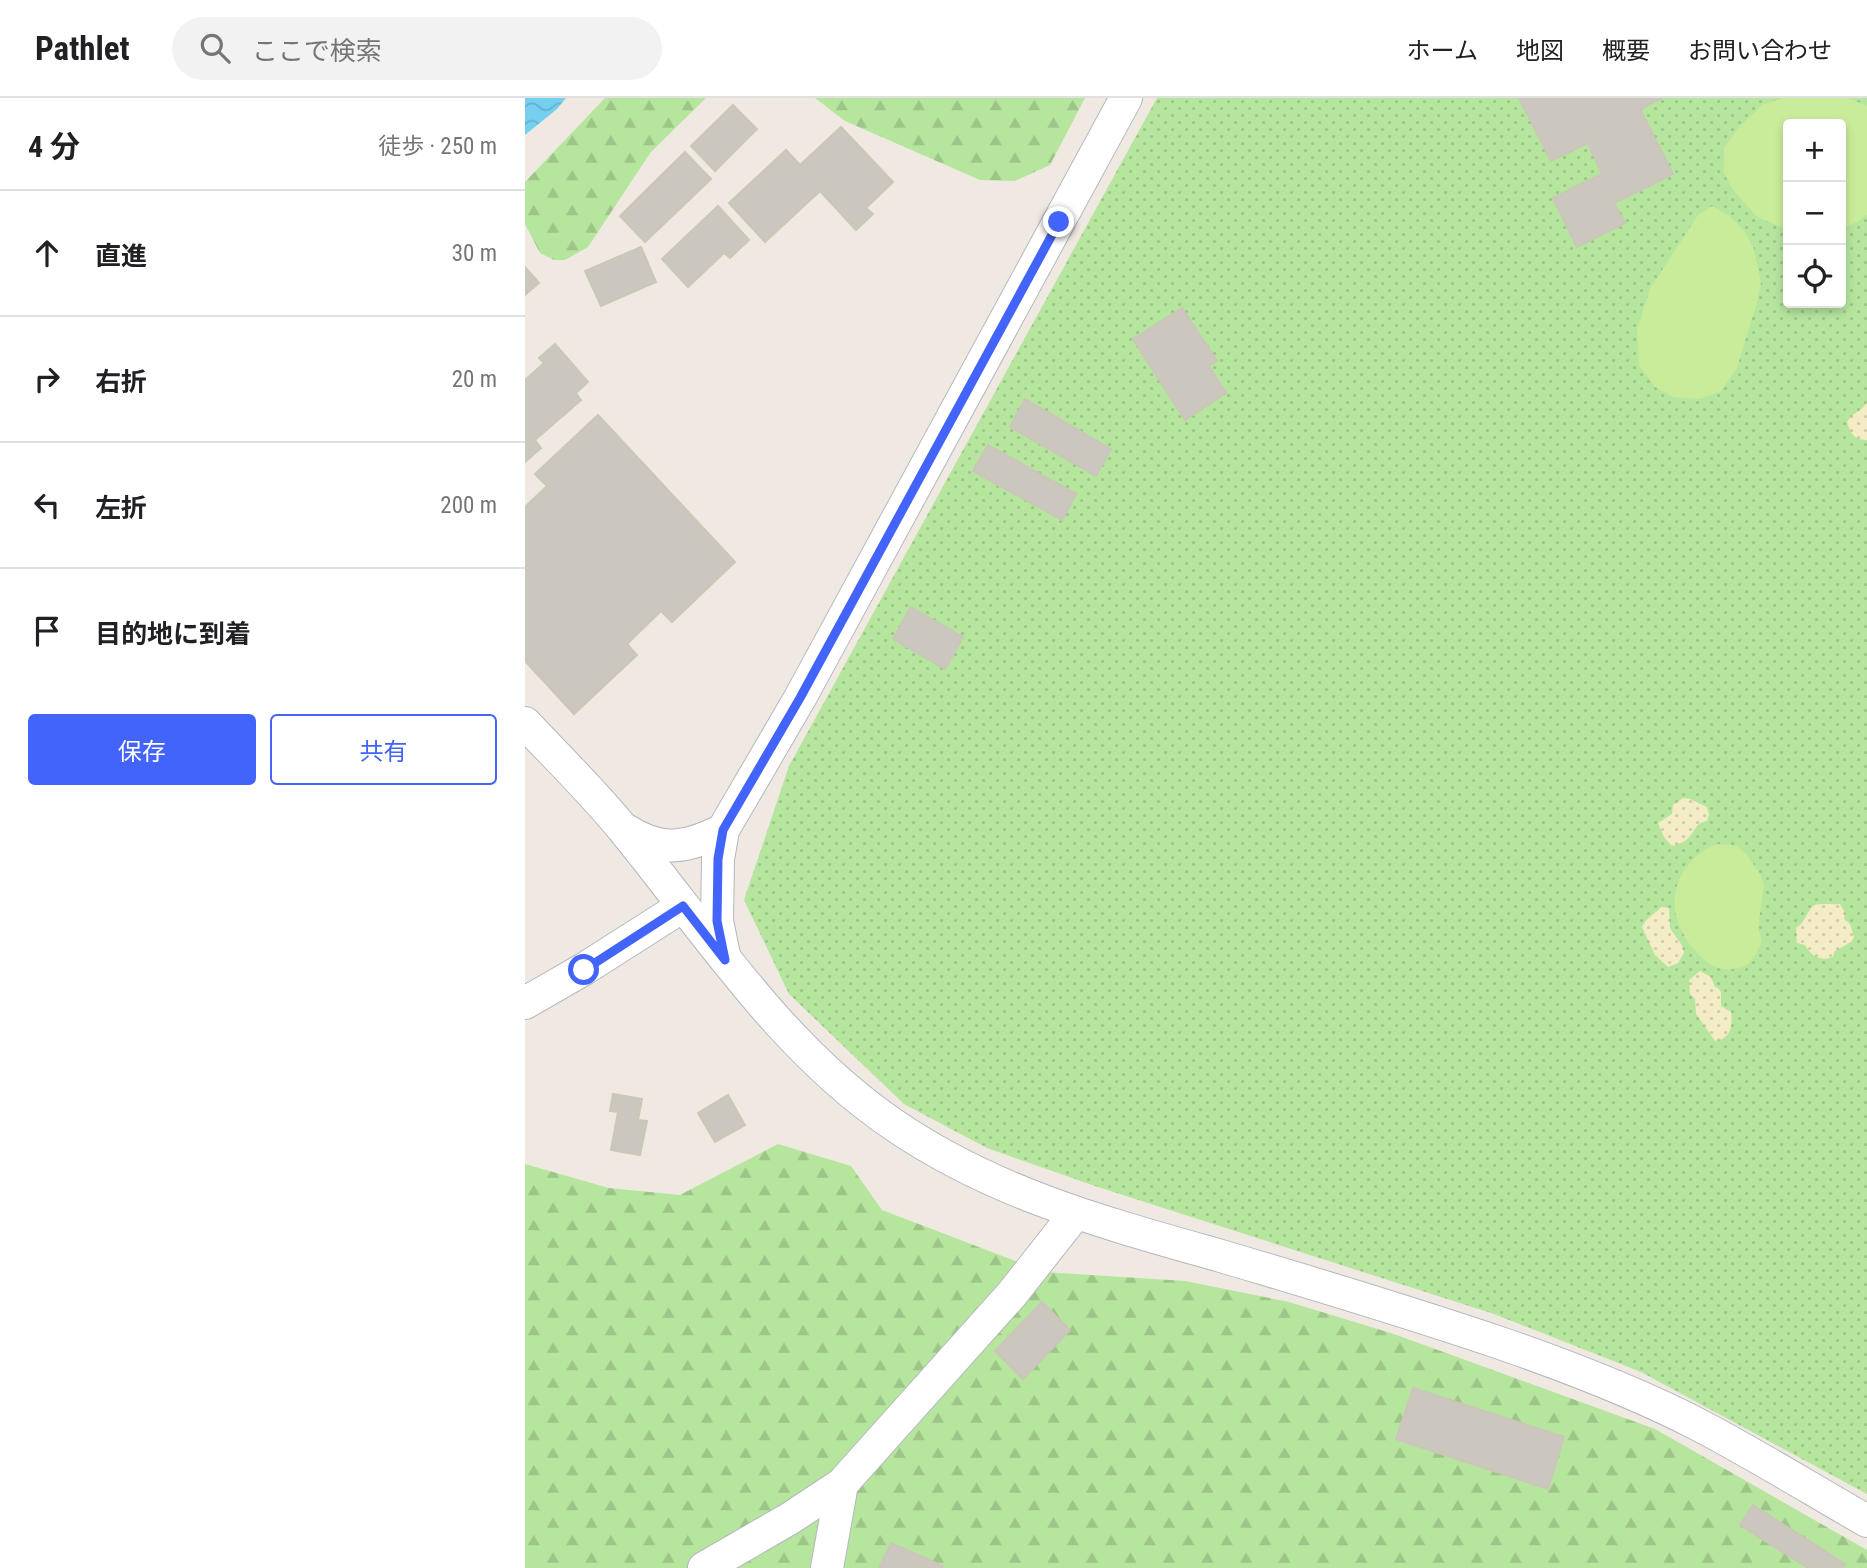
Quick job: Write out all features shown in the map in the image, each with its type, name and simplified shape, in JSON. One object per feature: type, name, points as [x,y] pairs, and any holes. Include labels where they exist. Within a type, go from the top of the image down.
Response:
[{"type":"street","points":[[725,960],[716,910],[718,859],[723,830],[800,698],[1126,98]]},
{"type":"street","points":[[525,723],[621,827],[725,960],[784,1030],[818,1064],[892,1124],[969,1169],[1075,1214],[1284,1275],[1494,1341],[1626,1390],[1700,1426],[1867,1521]]},
{"type":"street","points":[[621,827],[642,840],[674,846],[706,838],[723,830]]},
{"type":"street","points":[[525,1003],[584,970],[683,906]]},
{"type":"street","points":[[704,1568],[789,1519],[842,1484],[1012,1294],[1075,1214]]},
{"type":"street","points":[[827,1568],[842,1484]]},
{"type":"green space","points":[[605,98],[706,98],[651,152],[588,247],[565,260],[554,260],[540,253],[525,224],[525,182]]},
{"type":"green space","points":[[815,98],[1085,98],[1050,165],[1015,181],[980,180],[845,121]]},
{"type":"green space","points":[[1157,98],[1867,98],[1867,1494],[1641,1372],[1494,1314],[1095,1186],[987,1148],[904,1104],[789,994],[744,900],[789,766]]},
{"type":"green space","points":[[1783,98],[1848,98],[1867,106],[1867,215],[1846,226],[1846,119],[1783,119],[1783,228],[1757,217],[1733,190],[1724,173],[1724,148],[1739,127],[1762,105]]},
{"type":"green space","points":[[1712,206],[1730,216],[1745,232],[1754,249],[1761,283],[1737,368],[1721,391],[1700,399],[1674,397],[1655,387],[1639,365],[1637,328],[1651,287],[1698,215]]},
{"type":"green space","points":[[1718,844],[1737,846],[1748,856],[1764,885],[1758,928],[1762,941],[1748,964],[1733,969],[1717,967],[1700,956],[1683,933],[1675,912],[1676,890],[1685,869],[1692,860]]},
{"type":"green space","points":[[778,1144],[851,1166],[882,1210],[1044,1272],[1185,1281],[1289,1302],[1391,1333],[1655,1429],[1867,1550],[1867,1568],[525,1568],[525,1164],[609,1188],[680,1195]]},
{"type":"sand","points":[[1867,402],[1867,440],[1854,436],[1847,422]]},
{"type":"sand","points":[[1683,798],[1707,807],[1709,815],[1707,821],[1698,825],[1686,840],[1672,846],[1664,837],[1658,823],[1672,814],[1673,805]]},
{"type":"sand","points":[[1818,904],[1840,904],[1845,913],[1844,919],[1850,924],[1854,937],[1851,942],[1835,951],[1833,957],[1824,959],[1810,952],[1805,945],[1797,943],[1796,928],[1812,907]]},
{"type":"sand","points":[[1661,907],[1669,908],[1670,928],[1684,953],[1678,963],[1668,967],[1655,955],[1642,927]]},
{"type":"sand","points":[[1700,971],[1711,977],[1715,987],[1721,992],[1721,1006],[1731,1012],[1730,1031],[1720,1040],[1715,1041],[1696,1014],[1695,999],[1690,994],[1689,980]]},
{"type":"water","points":[[525,98],[566,98],[557,109],[525,135]]},
{"type":"building","points":[[1519,98],[1662,98],[1640,109],[1673,174],[1614,203],[1625,223],[1577,247],[1553,198],[1602,174],[1588,143],[1551,161]]},
{"type":"building","points":[[733,105],[757,129],[715,171],[691,146]]},
{"type":"building","points":[[841,127],[893,182],[866,208],[873,214],[856,230],[820,191],[765,242],[729,203],[786,150],[800,165]]},
{"type":"building","points":[[685,152],[711,179],[645,242],[620,216]]},
{"type":"building","points":[[718,206],[749,240],[730,258],[724,253],[688,287],[662,259]]},
{"type":"building","points":[[641,247],[656,282],[601,306],[585,271]]},
{"type":"building","points":[[525,267],[539,283],[525,295]]},
{"type":"building","points":[[1182,308],[1217,361],[1209,366],[1226,393],[1185,420],[1133,339]]},
{"type":"building","points":[[555,344],[588,382],[576,393],[581,400],[535,440],[541,448],[525,462],[525,380],[544,363],[539,358]]},
{"type":"building","points":[[1025,399],[1111,449],[1096,476],[1010,427]]},
{"type":"building","points":[[598,415],[735,562],[672,622],[661,611],[627,644],[637,655],[574,714],[525,661],[525,507],[547,486],[535,474]]},
{"type":"building","points":[[988,445],[1076,494],[1062,520],[973,471]]},
{"type":"building","points":[[911,607],[963,637],[945,669],[893,639]]},
{"type":"building","points":[[613,1094],[642,1099],[638,1120],[647,1121],[640,1155],[611,1150],[618,1112],[610,1111]]},
{"type":"building","points":[[728,1095],[745,1125],[715,1142],[698,1113]]},
{"type":"building","points":[[1042,1302],[1070,1330],[1023,1379],[995,1351]]},
{"type":"building","points":[[1413,1388],[1564,1437],[1548,1489],[1396,1439]]},
{"type":"building","points":[[1753,1505],[1845,1564],[1842,1568],[1808,1568],[1740,1525]]},
{"type":"building","points":[[891,1543],[943,1566],[879,1568]]},
{"type":"route","points":[[584,970],[683,906],[725,960],[717,921],[716,888],[723,830],[800,698],[1059,222]]}]
